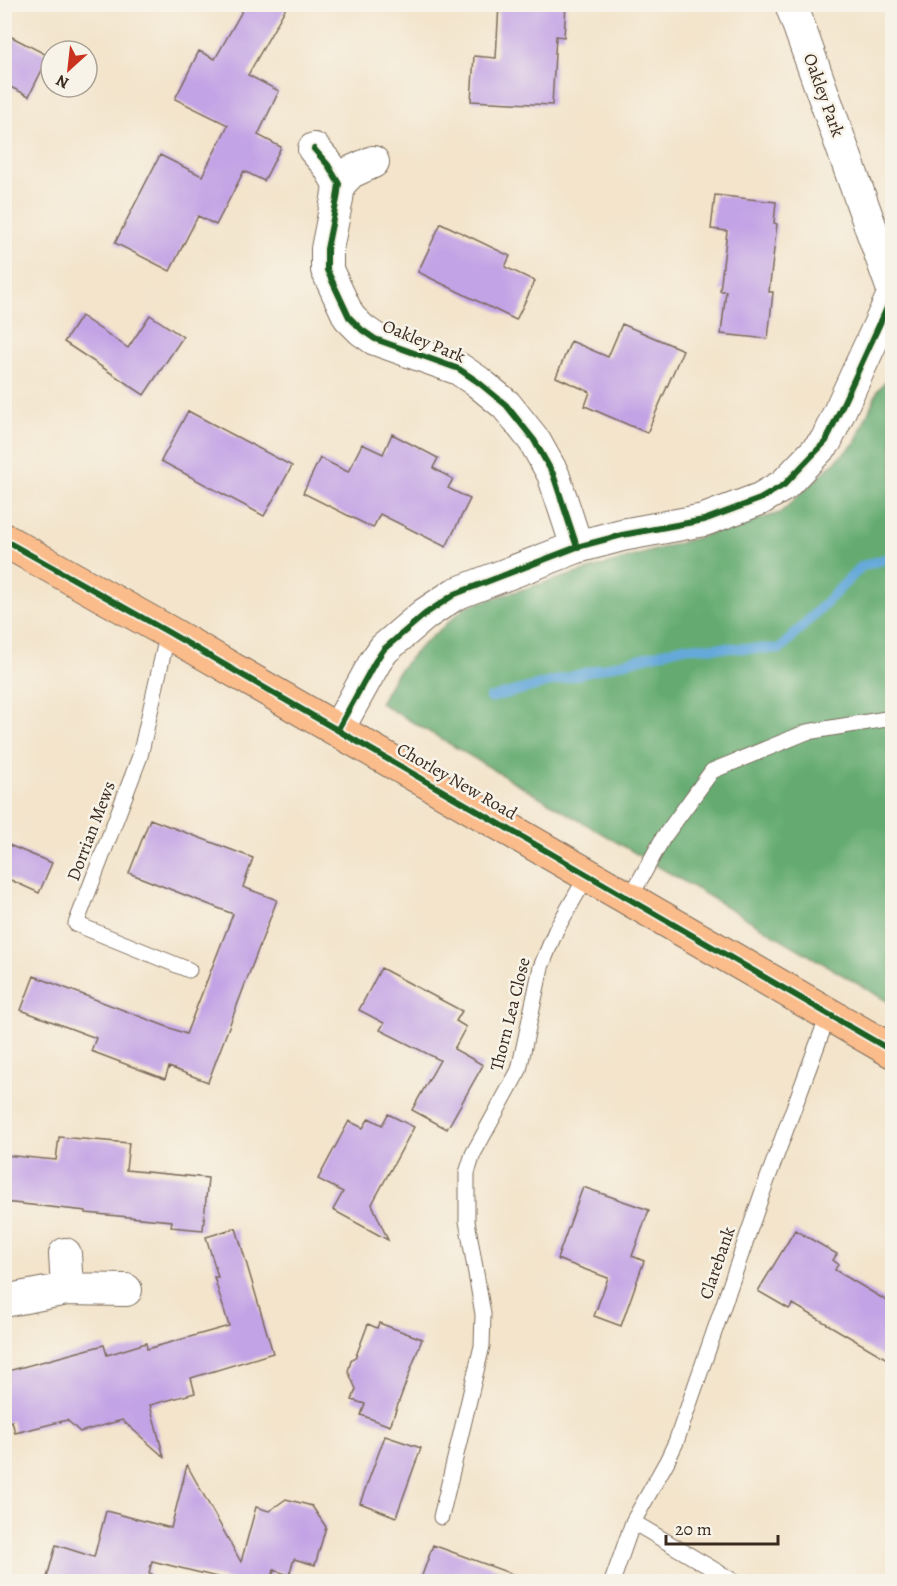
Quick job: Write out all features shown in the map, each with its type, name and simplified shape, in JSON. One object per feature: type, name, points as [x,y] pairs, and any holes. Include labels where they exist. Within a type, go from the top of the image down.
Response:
[{"type":"main road","name":"Chorley New Road","points":[[4,540],[338,729],[892,1051]]},
{"type":"street","name":"Oakley Park","points":[[791,4],[892,287]]},
{"type":"street","points":[[314,149],[328,165],[339,184],[351,172],[373,162]]},
{"type":"street","name":"Oakley Park","points":[[339,184],[327,249],[327,270],[349,317],[375,339],[459,369],[506,405],[534,440],[553,474],[577,547]]},
{"type":"street","points":[[338,729],[384,649],[425,614],[455,594],[577,547],[622,535],[704,520],[760,499],[784,485],[826,441],[892,297]]},
{"type":"street","points":[[65,1254],[67,1289]]},
{"type":"street","points":[[4,1301],[67,1289],[126,1290]]},
{"type":"lane","name":"Dorrian Mews","points":[[168,632],[140,756],[76,924],[189,970]]},
{"type":"lane","points":[[630,898],[663,838],[712,771],[807,732],[892,718]]},
{"type":"lane","name":"Thorn Lea Close","points":[[441,1517],[482,1346],[483,1314],[467,1221],[467,1173],[473,1154],[519,1070],[541,967],[556,930],[588,874]]},
{"type":"lane","name":"Clarebank","points":[[612,1581],[633,1522],[676,1442],[763,1191],[829,1013]]},
{"type":"lane","points":[[633,1522],[735,1581]]},
{"type":"green space","points":[[892,375],[892,1004],[380,703],[396,674],[420,647],[467,606],[780,513],[855,443],[878,390]]},
{"type":"building","points":[[246,4],[288,4],[248,75],[279,91],[258,135],[281,147],[264,181],[244,171],[216,225],[198,216],[170,271],[115,243],[160,155],[202,176],[228,125],[175,99],[199,51],[215,59]]},
{"type":"building","points":[[499,4],[566,4],[564,37],[556,36],[552,105],[471,101],[474,56],[496,58]]},
{"type":"building","points":[[4,33],[39,51],[39,76],[29,96],[4,84]]},
{"type":"building","points":[[715,195],[776,202],[774,223],[777,224],[769,292],[773,292],[768,339],[721,334],[726,291],[720,291],[727,231],[711,229]]},
{"type":"building","points":[[441,223],[510,256],[505,267],[535,281],[516,320],[418,272]]},
{"type":"building","points":[[150,315],[183,337],[144,395],[64,342],[81,316],[128,348]]},
{"type":"building","points":[[622,324],[683,350],[647,433],[585,406],[590,392],[556,377],[571,341],[608,357]]},
{"type":"building","points":[[188,411],[292,466],[264,516],[161,461]]},
{"type":"building","points":[[392,434],[438,458],[433,468],[453,479],[448,488],[470,499],[446,547],[380,514],[373,528],[303,493],[320,458],[348,472],[362,444],[383,454]]},
{"type":"building","points":[[150,819],[253,858],[243,887],[277,900],[208,1082],[169,1067],[165,1079],[91,1051],[96,1038],[21,1010],[34,976],[186,1034],[233,914],[129,873]]},
{"type":"building","points":[[4,843],[52,863],[39,893],[4,877]]},
{"type":"building","points":[[381,968],[462,1011],[456,1021],[466,1027],[454,1049],[483,1065],[447,1129],[412,1110],[440,1060],[380,1030],[384,1023],[359,1010]]},
{"type":"building","points":[[388,1114],[414,1127],[372,1204],[388,1240],[333,1210],[343,1192],[318,1179],[349,1121],[363,1128],[369,1118],[382,1125]]},
{"type":"building","points":[[59,1137],[129,1143],[126,1170],[208,1178],[203,1230],[171,1227],[172,1221],[4,1202],[4,1155],[56,1160]]},
{"type":"building","points":[[583,1187],[649,1210],[632,1256],[644,1261],[621,1326],[594,1316],[608,1278],[557,1259]]},
{"type":"building","points":[[236,1228],[273,1353],[191,1378],[195,1393],[150,1405],[164,1457],[122,1420],[80,1432],[67,1420],[15,1433],[12,1421],[4,1423],[4,1372],[104,1345],[107,1355],[146,1343],[147,1349],[229,1326],[214,1277],[218,1277],[206,1237]]},
{"type":"building","points":[[795,1230],[837,1254],[833,1260],[838,1264],[835,1270],[892,1304],[892,1362],[793,1304],[789,1309],[758,1291]]},
{"type":"building","points":[[379,1323],[422,1339],[390,1426],[361,1415],[365,1404],[352,1400],[356,1389],[348,1371],[368,1324],[377,1328]]},
{"type":"building","points":[[385,1436],[421,1448],[396,1517],[360,1503]]},
{"type":"building","points":[[187,1465],[241,1562],[256,1507],[269,1511],[286,1499],[312,1506],[326,1527],[315,1565],[294,1559],[289,1575],[274,1570],[271,1581],[233,1581],[152,1561],[149,1573],[152,1574],[151,1581],[46,1581],[56,1545],[94,1557],[106,1511],[171,1528]]},
{"type":"building","points":[[433,1545],[523,1578],[523,1581],[420,1581]]},
{"type":"waterway","points":[[490,698],[684,647],[780,649],[862,566],[892,557]]},
{"type":"cycle path","points":[[314,149],[328,165],[339,184],[327,249],[327,270],[349,317],[375,339],[459,369],[506,405],[534,440],[553,474],[577,547]]},
{"type":"cycle path","points":[[338,729],[384,649],[425,614],[455,594],[577,547],[622,535],[704,520],[760,499],[784,485],[826,441],[892,297]]},
{"type":"cycle path","points":[[4,540],[168,632],[892,1051]]}]
